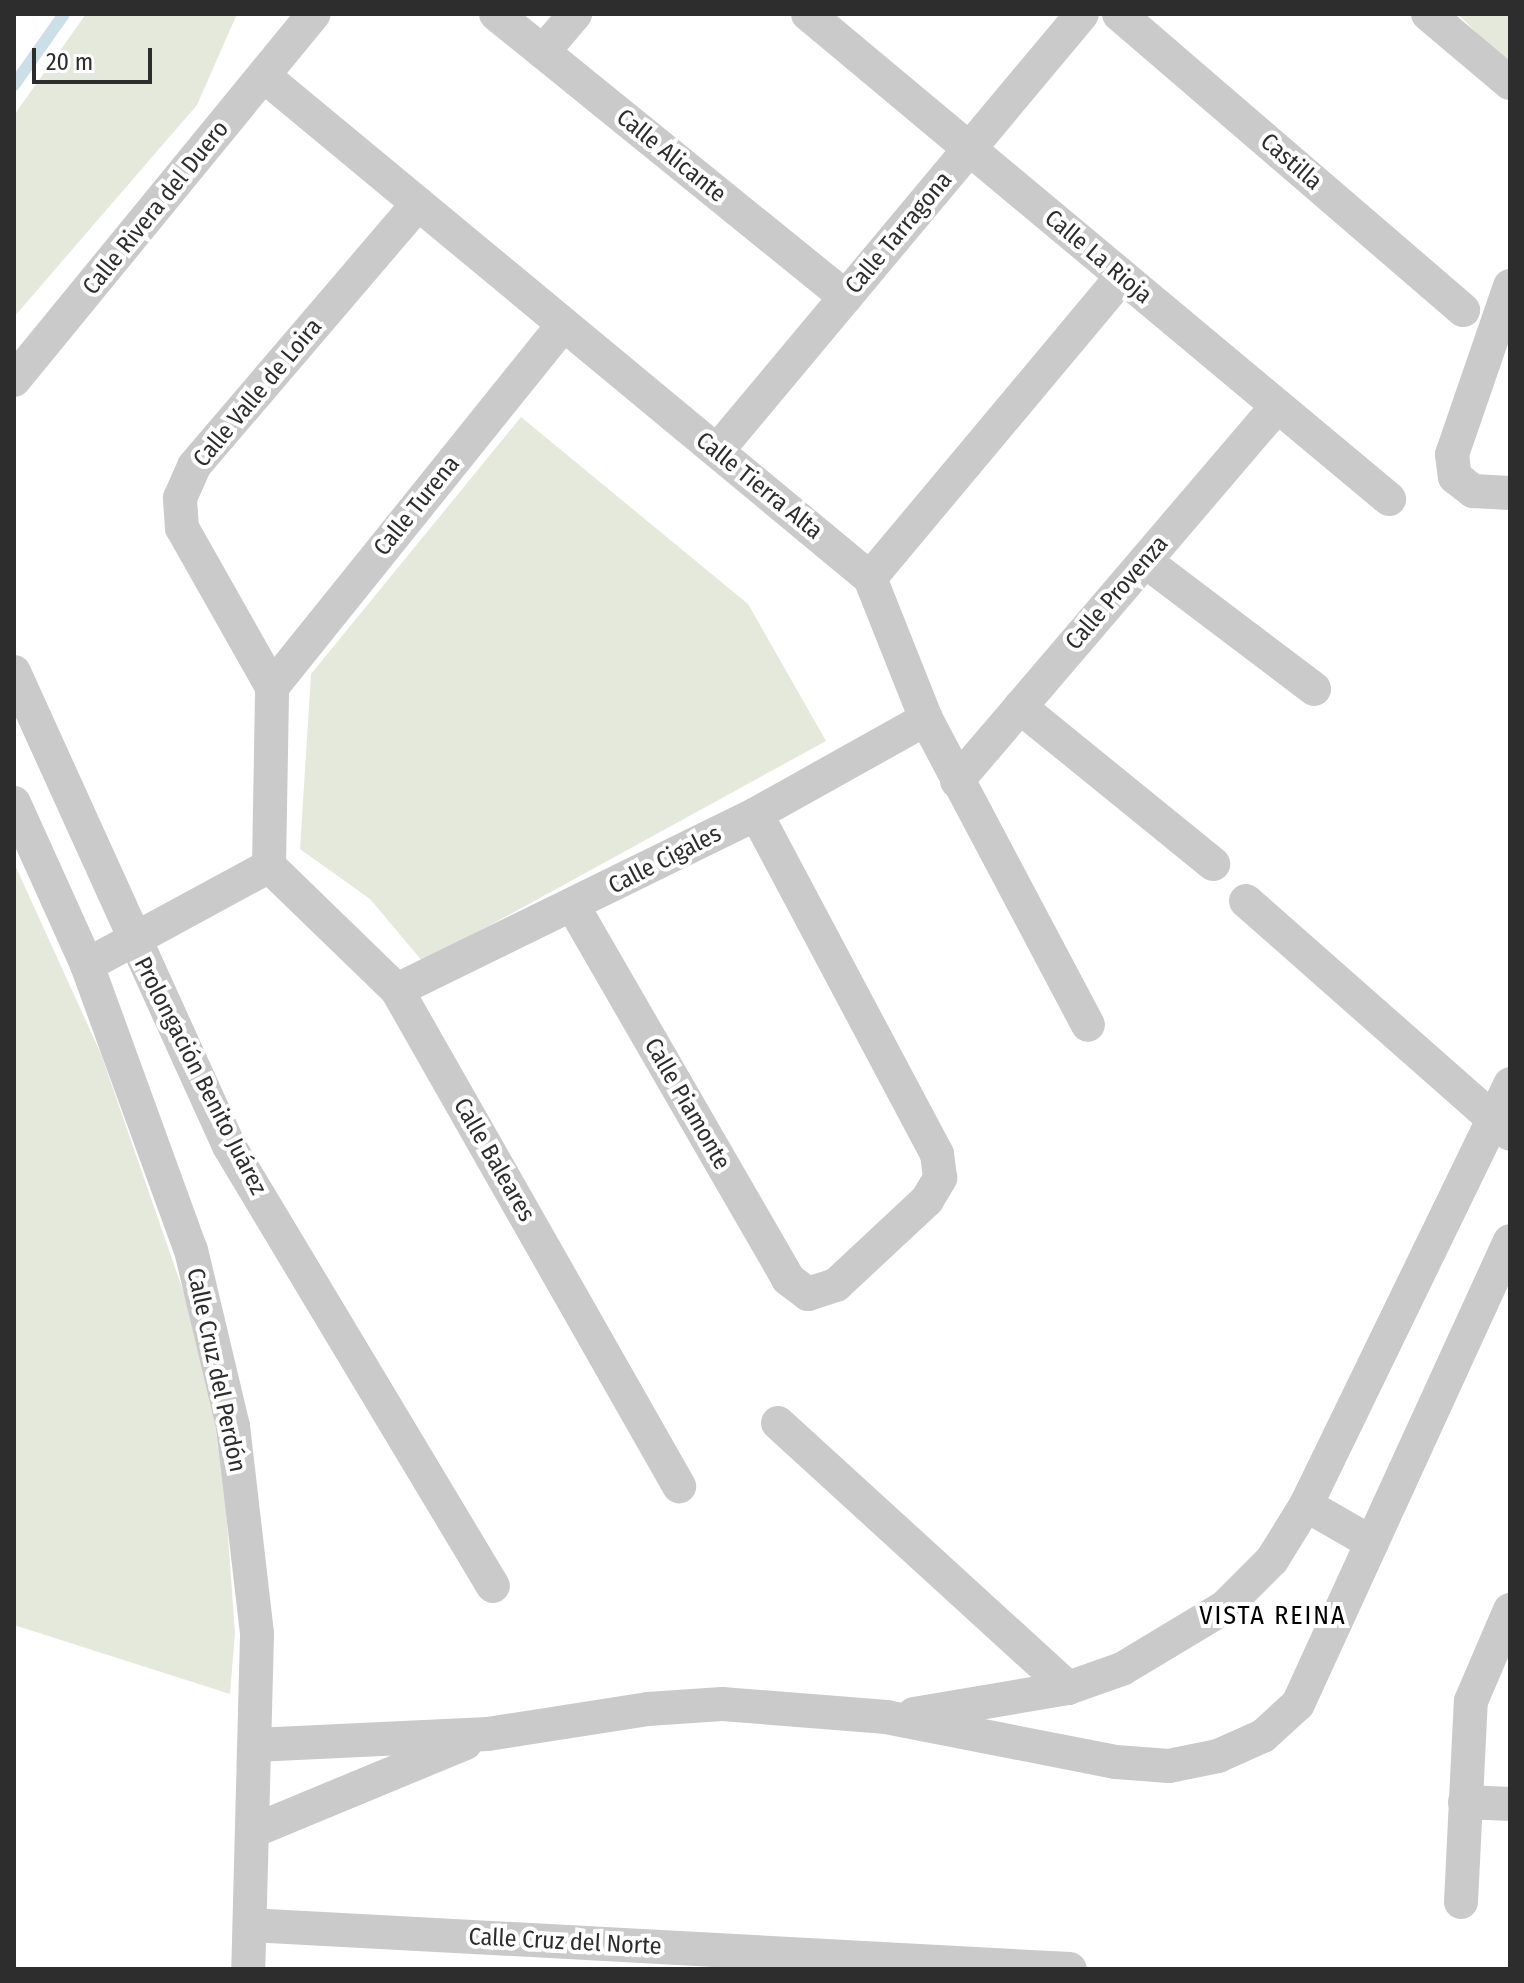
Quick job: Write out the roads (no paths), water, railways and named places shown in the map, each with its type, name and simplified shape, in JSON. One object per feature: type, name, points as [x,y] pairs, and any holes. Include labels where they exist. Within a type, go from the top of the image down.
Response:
[{"type":"street","name":"Calle Alicante","points":[[496,14],[846,297]]},
{"type":"street","points":[[543,52],[575,14]]},
{"type":"street","name":"Calle La Rioja","points":[[808,14],[1389,499]]},
{"type":"street","name":"Calle Tarragona","points":[[717,451],[1082,14]]},
{"type":"street","name":"Castilla","points":[[1119,14],[1463,310]]},
{"type":"street","points":[[1428,14],[1510,83]]},
{"type":"street","name":"Calle Rivera del Duero","points":[[14,380],[264,76],[301,21]]},
{"type":"street","name":"Calle Tierra Alta","points":[[264,76],[870,578],[926,719],[1088,1025]]},
{"type":"street","name":"Calle Valle de Loira","points":[[272,687],[182,528],[180,498],[194,466],[418,204]]},
{"type":"street","points":[[870,578],[1122,277]]},
{"type":"street","points":[[1510,286],[1452,454],[1455,477],[1473,491],[1510,493]]},
{"type":"street","name":"Calle Turena","points":[[272,687],[563,325]]},
{"type":"street","name":"Calle Provenza","points":[[957,781],[1277,406]]},
{"type":"street","points":[[1145,561],[1314,689]]},
{"type":"street","name":"Prolongación Benito Juárez","points":[[14,672],[134,944],[229,1146],[493,1586]]},
{"type":"street","points":[[87,965],[134,944],[269,866],[272,687]]},
{"type":"street","points":[[1020,707],[1213,864]]},
{"type":"street","name":"Calle Cigales","points":[[397,990],[756,814],[926,719]]},
{"type":"street","name":"Calle Cruz del Perdón","points":[[14,803],[87,965],[191,1250],[233,1426],[257,1635],[248,1969]]},
{"type":"street","name":"Calle Piamonte","points":[[573,906],[788,1279],[808,1294],[836,1285],[927,1200],[940,1178],[937,1154],[756,814]]},
{"type":"street","name":"Calle Baleares","points":[[269,866],[397,990],[679,1486]]},
{"type":"street","points":[[1246,901],[1500,1128]]},
{"type":"street","points":[[886,1717],[1068,1688],[1122,1669],[1225,1607],[1272,1560],[1306,1505],[1500,1128],[1510,1084]]},
{"type":"street","points":[[255,1745],[488,1734],[648,1709],[722,1704],[886,1717],[1116,1762],[1169,1766],[1218,1756],[1263,1736],[1298,1704],[1510,1241]]},
{"type":"street","points":[[778,1423],[1068,1688]]},
{"type":"street","points":[[1306,1505],[1372,1543]]},
{"type":"street","points":[[1461,1902],[1471,1701],[1510,1610]]},
{"type":"street","points":[[253,1831],[488,1734]]},
{"type":"street","points":[[1465,1802],[1510,1804]]},
{"type":"street","name":"Calle Cruz del Norte","points":[[251,1925],[1070,1969]]},
{"type":"waterway","points":[[14,85],[64,14]]},
{"type":"district","name":"VISTA REINA","points":[[1273,1616]]}]
